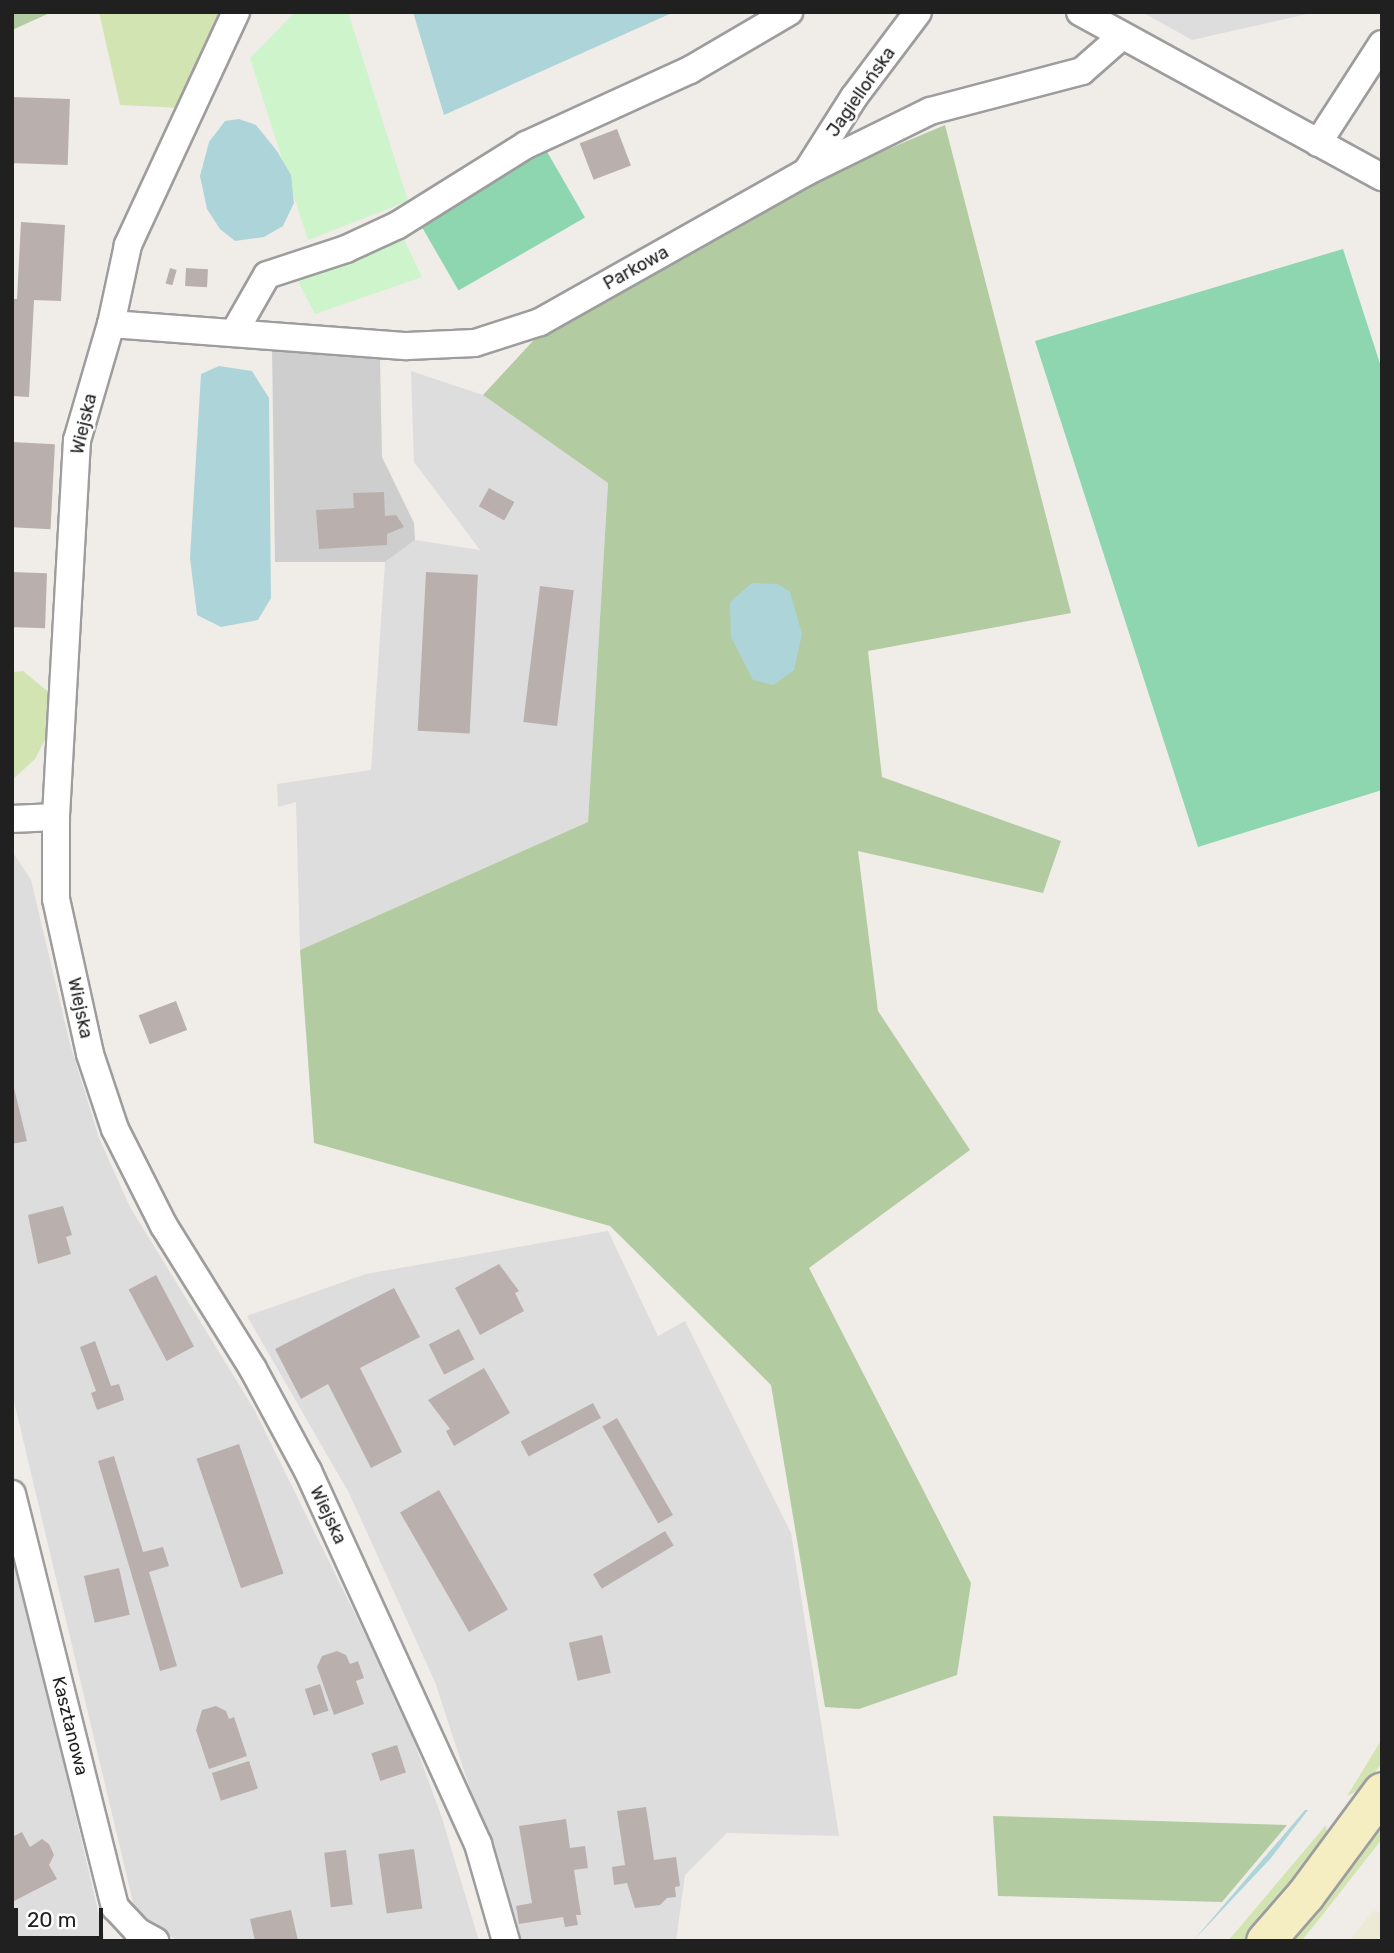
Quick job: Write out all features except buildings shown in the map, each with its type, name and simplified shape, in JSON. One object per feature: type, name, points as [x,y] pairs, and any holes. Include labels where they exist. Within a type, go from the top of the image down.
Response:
[{"type":"street","name":"Wiejska","points":[[236,12],[128,244],[111,324],[77,440],[56,817],[56,899],[90,1054],[115,1129],[164,1226],[253,1369],[308,1471],[478,1844],[506,1941]]},
{"type":"street","points":[[235,331],[267,275],[346,249],[398,225],[526,145],[690,70],[789,12]]},
{"type":"street","name":"Jagiellońska","points":[[806,172],[854,97],[918,12]]},
{"type":"street","points":[[1080,12],[1382,177]]},
{"type":"street","name":"Parkowa","points":[[111,324],[235,331],[407,346],[475,343],[540,322],[806,172],[930,111],[1082,71],[1122,36]]},
{"type":"street","points":[[1318,143],[1382,44]]},
{"type":"street","points":[[12,818],[56,817]]},
{"type":"street","name":"Kasztanowa","points":[[12,1494],[115,1907],[137,1930],[155,1941]]},
{"type":"street","points":[[1265,1941],[1305,1895],[1382,1791]]},
{"type":"shaded area","points":[[1142,12],[1316,12],[1192,40]]},
{"type":"shaded area","points":[[272,346],[380,359],[382,457],[414,523],[415,540],[385,562],[275,562]]},
{"type":"shaded area","points":[[411,371],[483,395],[608,483],[588,822],[300,950],[296,802],[278,807],[277,784],[371,770],[385,562],[415,540],[480,550],[414,462]]},
{"type":"shaded area","points":[[12,851],[31,880],[70,1044],[99,1138],[130,1207],[254,1409],[404,1714],[442,1818],[479,1941],[179,1941],[137,1919],[12,1393]]},
{"type":"shaded area","points":[[608,1231],[658,1336],[685,1321],[791,1533],[839,1836],[727,1833],[685,1875],[676,1941],[520,1941],[435,1682],[349,1493],[247,1316],[366,1274]]},
{"type":"shaded area","points":[[12,1544],[43,1676],[105,1941],[12,1941]]},
{"type":"shaded area","points":[[1373,1911],[1382,1912],[1382,1941],[1349,1941]]},
{"type":"green space","points":[[12,12],[52,12],[12,30]]},
{"type":"green space","points":[[99,12],[223,12],[183,108],[120,105]]},
{"type":"green space","points":[[295,12],[348,12],[408,201],[308,240],[250,58]]},
{"type":"green space","points":[[945,125],[1071,613],[868,651],[882,777],[1061,841],[1043,893],[858,851],[878,1011],[970,1150],[809,1268],[971,1583],[957,1675],[859,1709],[825,1707],[771,1385],[610,1226],[314,1143],[300,950],[588,822],[608,483],[483,395],[544,329],[815,180]]},
{"type":"green space","points":[[546,150],[585,218],[459,291],[420,223]]},
{"type":"green space","points":[[398,227],[422,277],[315,314],[292,270]]},
{"type":"green space","points":[[1343,249],[1382,370],[1382,790],[1198,847],[1035,341]]},
{"type":"green space","points":[[23,671],[51,694],[46,738],[35,759],[12,780],[12,672]]},
{"type":"green space","points":[[1382,1739],[1382,1762],[1367,1786],[1347,1796]]},
{"type":"green space","points":[[993,1816],[1287,1825],[1222,1902],[998,1896]]},
{"type":"green space","points":[[1326,1825],[1327,1835],[1278,1903],[1244,1941],[1228,1941]]},
{"type":"green space","points":[[1382,1831],[1382,1839],[1301,1941],[1285,1941],[1372,1835]]},
{"type":"water","points":[[413,12],[674,12],[444,115]]},
{"type":"water","points":[[239,119],[256,125],[277,151],[291,175],[294,203],[283,226],[264,237],[235,241],[220,229],[207,209],[200,176],[209,142],[225,121]]},
{"type":"water","points":[[219,366],[252,371],[269,398],[271,598],[258,620],[221,627],[197,615],[190,558],[201,374]]},
{"type":"water","points":[[752,583],[778,584],[790,592],[802,634],[794,670],[774,685],[753,680],[731,637],[730,602]]},
{"type":"water","points":[[1305,1810],[1308,1810],[1271,1858],[1193,1941]]}]
